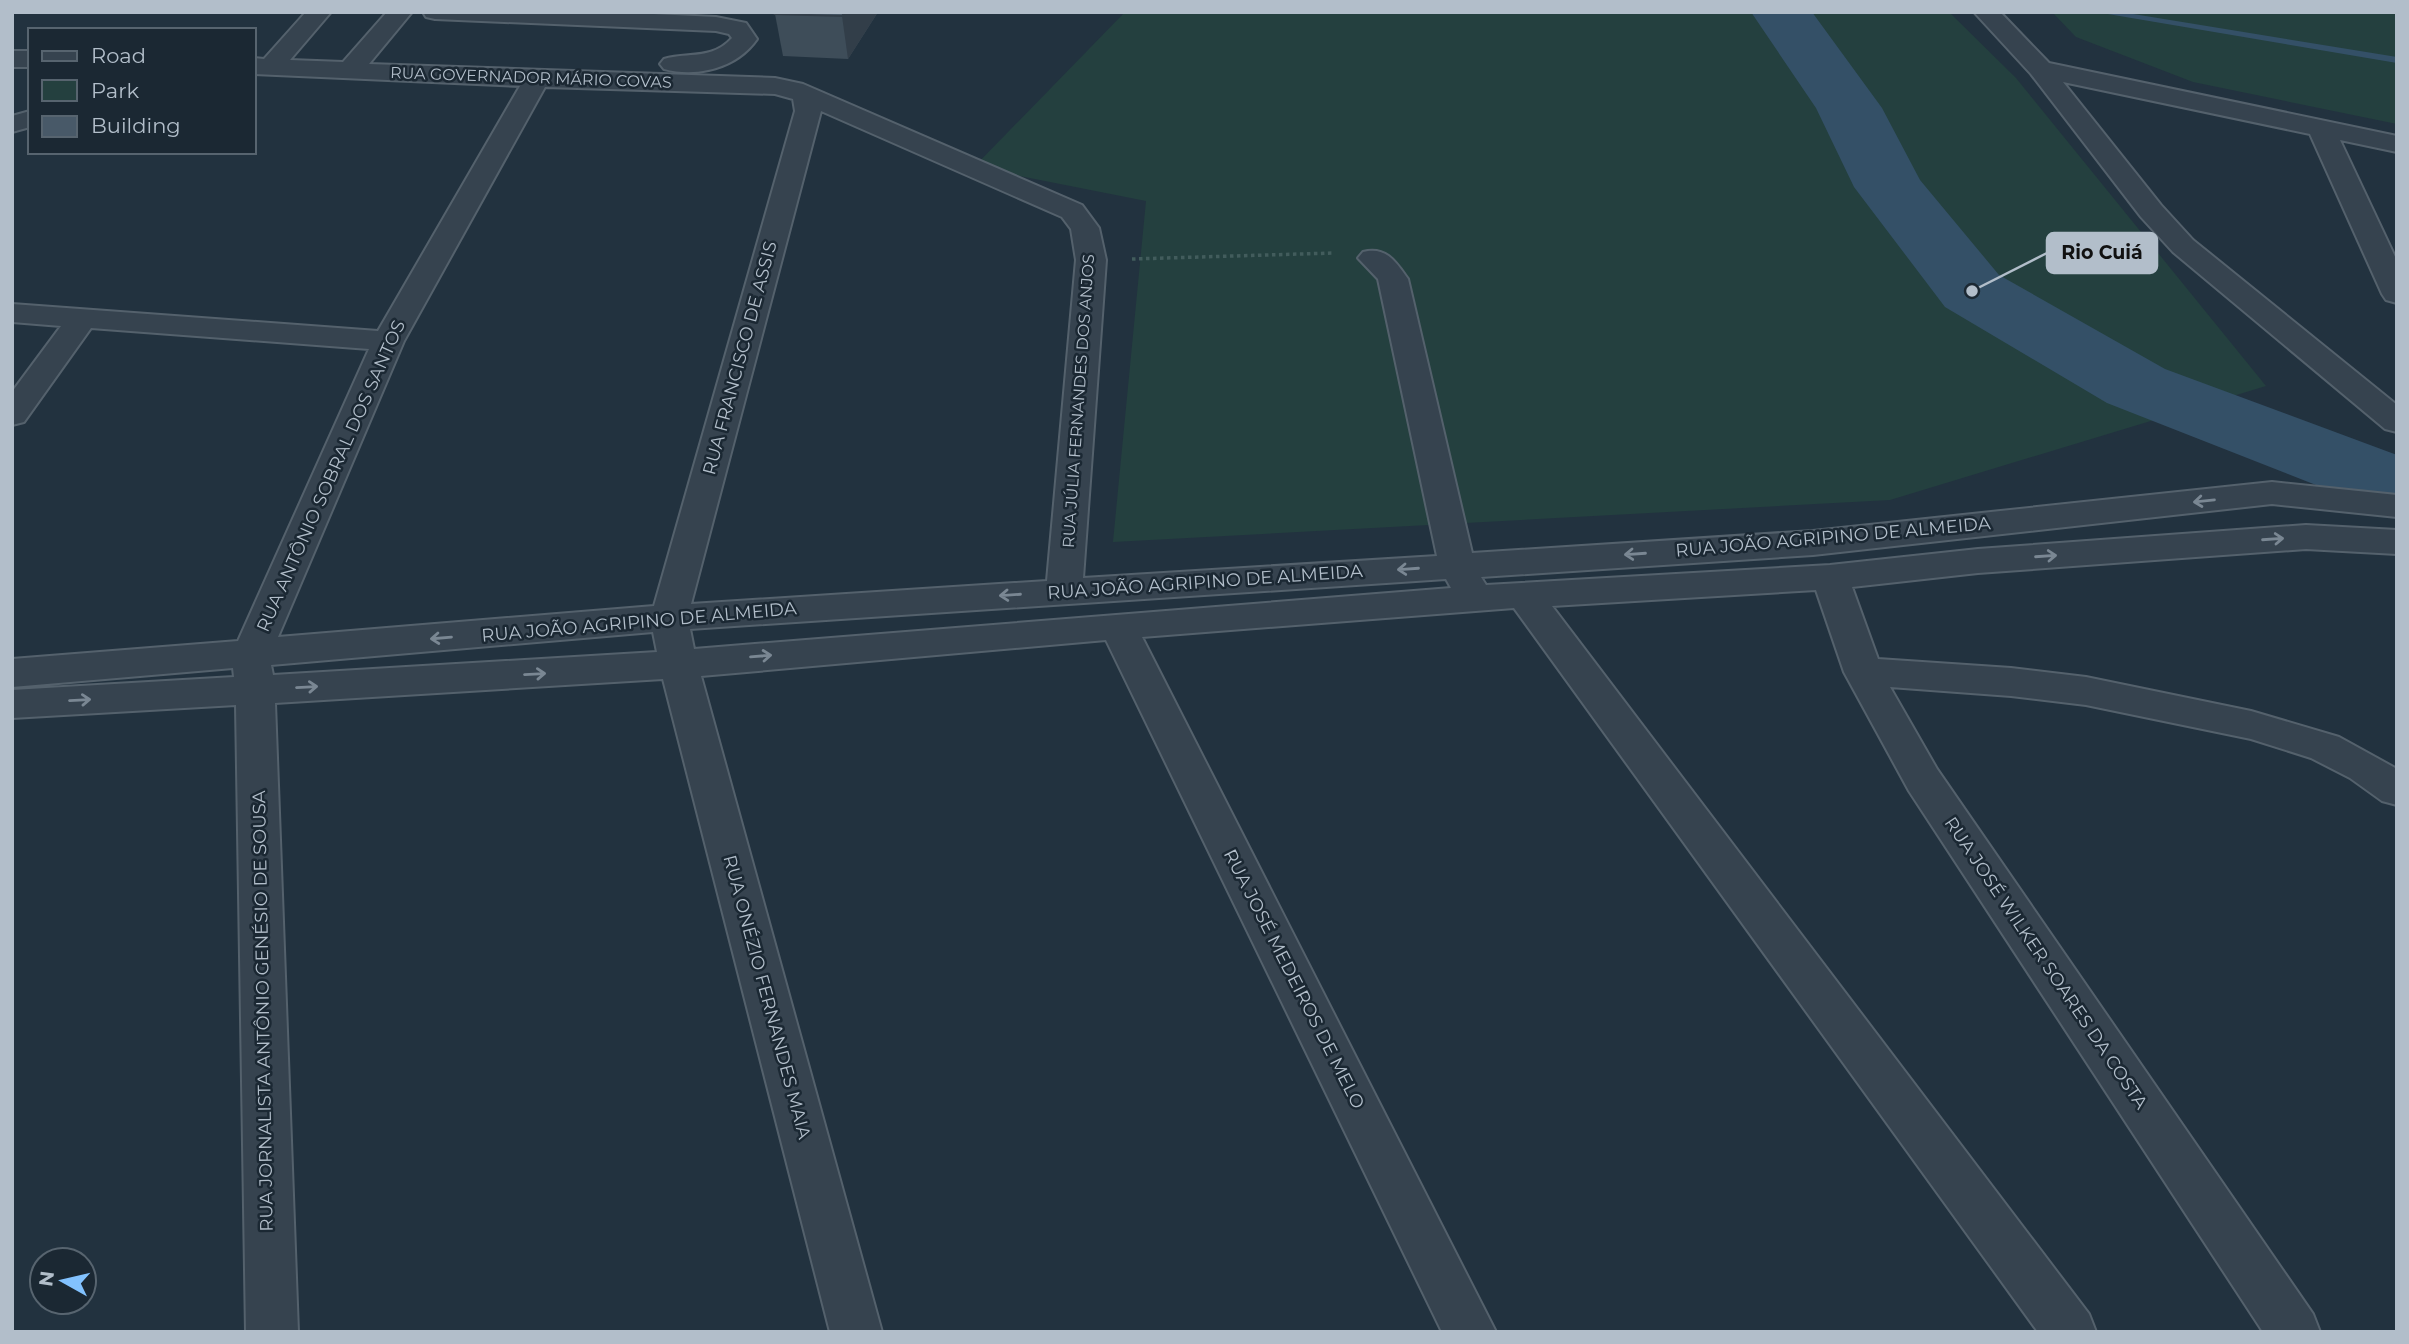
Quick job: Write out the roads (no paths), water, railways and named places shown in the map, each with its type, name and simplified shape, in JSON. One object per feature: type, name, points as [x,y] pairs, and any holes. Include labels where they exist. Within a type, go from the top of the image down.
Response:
[{"type":"street","points":[[259,60],[290,46],[319,12]]},
{"type":"street","points":[[358,61],[400,12]]},
{"type":"street","points":[[358,61],[688,65],[711,63],[737,50],[745,39],[737,28],[716,24],[435,12]]},
{"type":"street","points":[[1986,12],[2040,69],[2151,211],[2183,246],[2384,392],[2397,422]]},
{"type":"street","name":"RUA GOVERNADOR MÁRIO COVAS","points":[[259,60],[358,61],[537,79],[775,86],[794,90],[806,97]]},
{"type":"street","points":[[2040,69],[2397,144]]},
{"type":"street","name":"RUA ANTÔNIO SOBRAL DOS SANTOS","points":[[253,672],[388,341],[537,79]]},
{"type":"street","name":"RUA JÚLIA FERNANDES DOS ANJOS","points":[[806,97],[1072,211],[1085,228],[1091,260],[1064,592]]},
{"type":"street","name":"RUA FRANCISCO DE ASSIS","points":[[668,618],[808,111],[806,97]]},
{"type":"street","points":[[2321,128],[2397,294]]},
{"type":"street","points":[[1373,258],[1384,266],[1393,279],[1457,565],[1475,599]]},
{"type":"street","points":[[12,313],[388,341]]},
{"type":"street","points":[[12,415],[83,317]]},
{"type":"street","name":"RUA JOÃO AGRIPINO DE ALMEIDA","points":[[12,704],[668,618],[1813,543],[2272,494],[2397,506]]},
{"type":"street","name":"RUA JOÃO AGRIPINO DE ALMEIDA","points":[[12,673],[610,670],[1118,626],[1524,595],[1830,577],[1978,561],[2306,537],[2397,542]]},
{"type":"street","name":"RUA JOSÉ WILKER SOARES DA COSTA","points":[[1830,577],[1863,672],[1923,780],[2294,1332]]},
{"type":"street","points":[[1524,595],[2070,1332]]},
{"type":"street","name":"RUA ONÉZIO FERNANDES MAIA","points":[[668,618],[856,1332]]},
{"type":"street","name":"RUA JOSÉ MEDEIROS DE MELO","points":[[1118,626],[1470,1332]]},
{"type":"street","name":"RUA JORNALISTA ANTÔNIO GENÉSIO DE SOUSA","points":[[253,672],[272,1332]]},
{"type":"street","points":[[1863,672],[2011,682],[2086,691],[2251,725],[2325,747],[2364,767],[2397,790]]},
{"type":"waterway","points":[[1781,12],[1849,108],[1889,187],[1972,291],[2136,386],[2397,486]]},
{"type":"waterway","points":[[2101,12],[2397,60]]},
{"type":"place","name":"Rio Cuiá","points":[[1972,291]]}]
